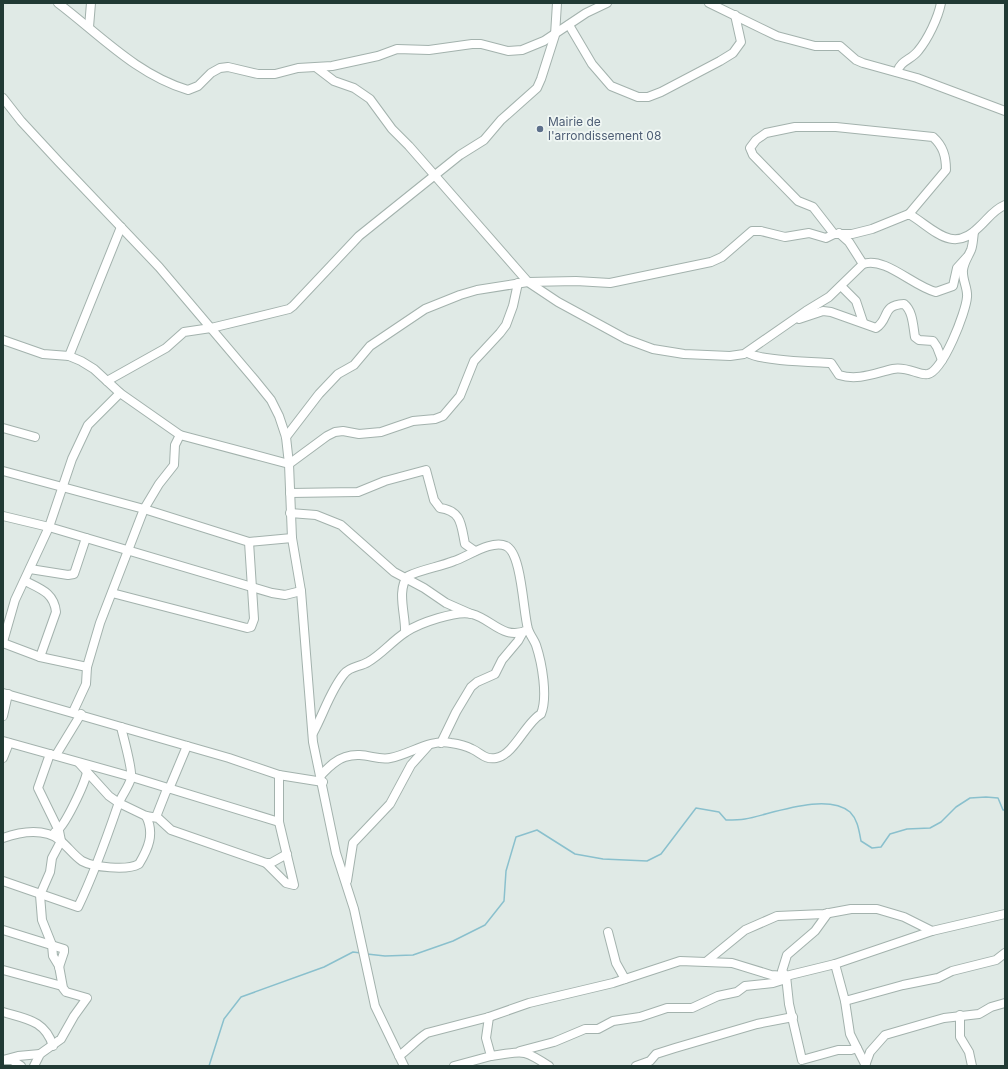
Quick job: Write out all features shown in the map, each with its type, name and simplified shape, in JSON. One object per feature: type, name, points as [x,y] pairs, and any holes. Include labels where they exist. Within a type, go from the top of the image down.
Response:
[{"type":"street","points":[[58,3],[90,27],[122,55],[145,70],[188,90],[198,86],[211,73],[220,68],[228,67],[267,74],[283,73],[298,68],[317,68],[368,58],[397,49],[429,50],[472,44],[485,45],[508,51],[522,50],[535,46],[570,25],[586,13],[607,3]]},
{"type":"street","points":[[90,27],[91,3]]},
{"type":"street","points":[[107,381],[166,348],[184,332],[211,328],[289,309],[293,306],[359,236],[460,155],[484,140],[501,120],[537,88],[542,79],[554,35],[557,3]]},
{"type":"street","points":[[710,3],[777,36],[815,46],[840,46],[863,64],[882,70],[897,72],[1005,111]]},
{"type":"street","points":[[897,72],[901,63],[918,51],[935,21],[941,3]]},
{"type":"street","points":[[570,25],[592,64],[611,86],[638,98],[644,98],[671,87],[733,53],[741,42],[736,15]]},
{"type":"street","points":[[317,68],[334,81],[354,88],[370,99],[392,129],[409,146],[528,282],[558,302],[604,327],[626,338],[653,348],[684,354],[730,356],[748,352],[790,322],[829,297],[863,264],[871,261],[879,263],[917,285],[936,292],[953,286],[957,268],[971,251],[974,232]]},
{"type":"street","points":[[3,98],[21,121],[159,268],[271,400],[279,416],[286,437],[289,464],[292,538],[301,591],[313,734],[336,853],[354,909],[375,1006],[404,1066]]},
{"type":"street","points":[[286,437],[319,394],[338,374],[354,365],[370,346],[435,304],[477,290],[518,283],[576,281],[610,283],[702,264],[722,256],[747,234],[756,230],[785,237],[805,233],[826,238],[836,234],[852,234],[909,214],[946,170],[946,160],[940,144],[933,137],[830,127],[789,128],[762,135],[750,148],[753,154],[798,201],[813,207],[836,234],[849,242],[863,264]]},
{"type":"street","points":[[909,214],[934,233],[949,239],[967,237],[974,232],[995,210],[1005,205]]},
{"type":"street","points":[[69,356],[121,226]]},
{"type":"street","points":[[748,352],[752,355],[770,359],[831,363],[839,376],[847,378],[862,377],[904,368],[924,375],[929,374],[935,371],[942,360],[958,327],[967,297],[963,275],[967,257]]},
{"type":"street","points":[[289,464],[327,436],[335,432],[343,431],[360,434],[381,432],[413,421],[435,419],[442,416],[460,396],[477,356],[506,325],[513,306],[518,283]]},
{"type":"street","points":[[841,286],[856,301],[863,322]]},
{"type":"street","points":[[790,322],[823,311],[842,315],[876,328],[880,326],[887,310],[892,306],[904,304],[908,307],[911,315],[915,337],[920,340],[933,341],[942,360]]},
{"type":"street","points":[[3,340],[44,354],[69,356],[81,361],[94,369],[120,393],[180,435],[289,464]]},
{"type":"street","points":[[87,667],[40,657],[3,643],[15,600],[49,528],[62,486],[88,425],[120,393]]},
{"type":"street","points":[[3,428],[35,437]]},
{"type":"street","points":[[3,1060],[18,1056],[40,1054],[53,1046],[61,1039],[74,1016],[87,998],[66,992],[62,986],[59,967],[53,956],[52,945],[42,920],[40,895],[50,872],[52,858],[61,841],[59,831],[38,788],[53,754],[77,713],[86,684],[87,667],[96,636],[144,509],[159,484],[174,465],[175,445],[180,435]]},
{"type":"street","points":[[290,493],[358,492],[385,481],[426,470],[434,500],[440,508],[448,509],[459,518],[465,544],[475,551]]},
{"type":"street","points":[[3,471],[144,509],[249,542],[292,538]]},
{"type":"street","points":[[290,513],[316,515],[341,525],[388,568],[446,603],[472,614],[499,629],[526,631]]},
{"type":"street","points":[[3,516],[86,538],[279,594],[301,591]]},
{"type":"street","points":[[30,569],[68,575],[74,574],[86,538]]},
{"type":"street","points":[[112,593],[247,628],[251,627],[254,619],[249,542]]},
{"type":"street","points":[[322,778],[335,762],[347,756],[365,754],[391,758],[430,744],[450,743],[470,748],[486,758],[498,758],[525,733],[533,720],[541,714],[544,687],[542,672],[537,647],[526,631],[522,588],[513,554],[510,549],[500,544],[475,551],[455,561],[413,573],[406,578],[402,602],[405,616],[405,632]]},
{"type":"street","points":[[25,581],[48,592],[55,606],[54,619],[40,657]]},
{"type":"street","points":[[313,734],[335,686],[344,673],[372,660],[405,632],[418,625],[442,618],[472,614]]},
{"type":"street","points":[[441,743],[456,712],[471,687],[477,682],[495,674],[502,660],[526,631]]},
{"type":"street","points":[[3,716],[6,694],[77,713],[229,758],[279,775],[322,778]]},
{"type":"street","points":[[3,881],[78,907],[89,886],[119,803],[132,777],[121,727]]},
{"type":"street","points":[[3,758],[6,742],[132,777],[279,822]]},
{"type":"street","points":[[346,885],[353,843],[390,804],[411,764],[430,744]]},
{"type":"street","points":[[156,817],[187,746]]},
{"type":"street","points":[[78,763],[109,796],[119,803],[146,816],[156,817],[171,830],[266,864],[286,883],[294,885],[279,822],[279,775]]},
{"type":"street","points":[[3,838],[26,832],[48,834],[59,831],[66,821],[76,796],[84,786],[87,772]]},
{"type":"street","points":[[48,834],[61,841],[83,861],[90,865],[96,864],[112,868],[139,864],[150,842],[150,826],[146,816]]},
{"type":"street","points":[[266,864],[287,854]]},
{"type":"street","points":[[708,961],[745,930],[758,923],[778,916],[828,913],[851,909],[877,909],[904,917],[932,931]]},
{"type":"street","points":[[828,913],[815,931],[787,955],[782,971],[786,977],[803,1063],[838,1050],[851,1050],[857,1048]]},
{"type":"street","points":[[454,1066],[475,1064],[491,1056],[520,1051],[554,1042],[585,1029],[598,1029],[618,1020],[640,1018],[667,1008],[692,1008],[718,996],[737,992],[745,986],[773,983],[786,977],[835,964],[932,931],[1005,914]]},
{"type":"street","points":[[3,930],[64,950],[59,967]]},
{"type":"street","points":[[608,932],[616,963],[625,979]]},
{"type":"street","points":[[844,1001],[903,984],[938,978],[952,971],[996,960],[1005,953]]},
{"type":"street","points":[[399,1056],[412,1046],[418,1038],[427,1033],[489,1017],[528,1002],[625,979],[680,961],[732,963],[771,975],[786,977]]},
{"type":"street","points":[[835,964],[850,1034],[866,1065]]},
{"type":"street","points":[[3,970],[62,986]]},
{"type":"street","points":[[866,1065],[870,1052],[885,1035],[960,1015],[979,1014],[991,1007],[1005,1003]]},
{"type":"street","points":[[3,1012],[42,1026],[50,1036],[53,1046]]},
{"type":"street","points":[[960,1015],[960,1037],[968,1052],[972,1066]]},
{"type":"street","points":[[489,1017],[486,1038],[491,1056]]},
{"type":"street","points":[[636,1066],[650,1061],[656,1054],[675,1048],[757,1024],[793,1017]]},
{"type":"street","points":[[520,1051],[528,1053],[549,1066]]},
{"type":"street","points":[[34,1066],[40,1054]]},
{"type":"street","points":[[3,1060],[12,1060],[21,1066]]},
{"type":"waterway","points":[[367,954],[385,956],[413,955],[453,941],[485,925],[504,901],[506,871],[516,837],[537,830],[575,854],[603,859],[647,861],[661,854],[696,808],[719,812],[726,820],[731,820],[745,819],[784,809],[813,804],[840,806],[853,815],[858,826],[861,841],[872,848],[881,847],[890,834],[907,829],[930,828],[941,822],[956,807],[970,798],[998,798],[1003,810],[1005,810]]},
{"type":"waterway","points":[[209,1066],[224,1019],[241,997],[324,967],[353,952],[361,953]]},
{"type":"place","name":"Mairie de l'arrondissement 08","points":[[540,129]]}]
